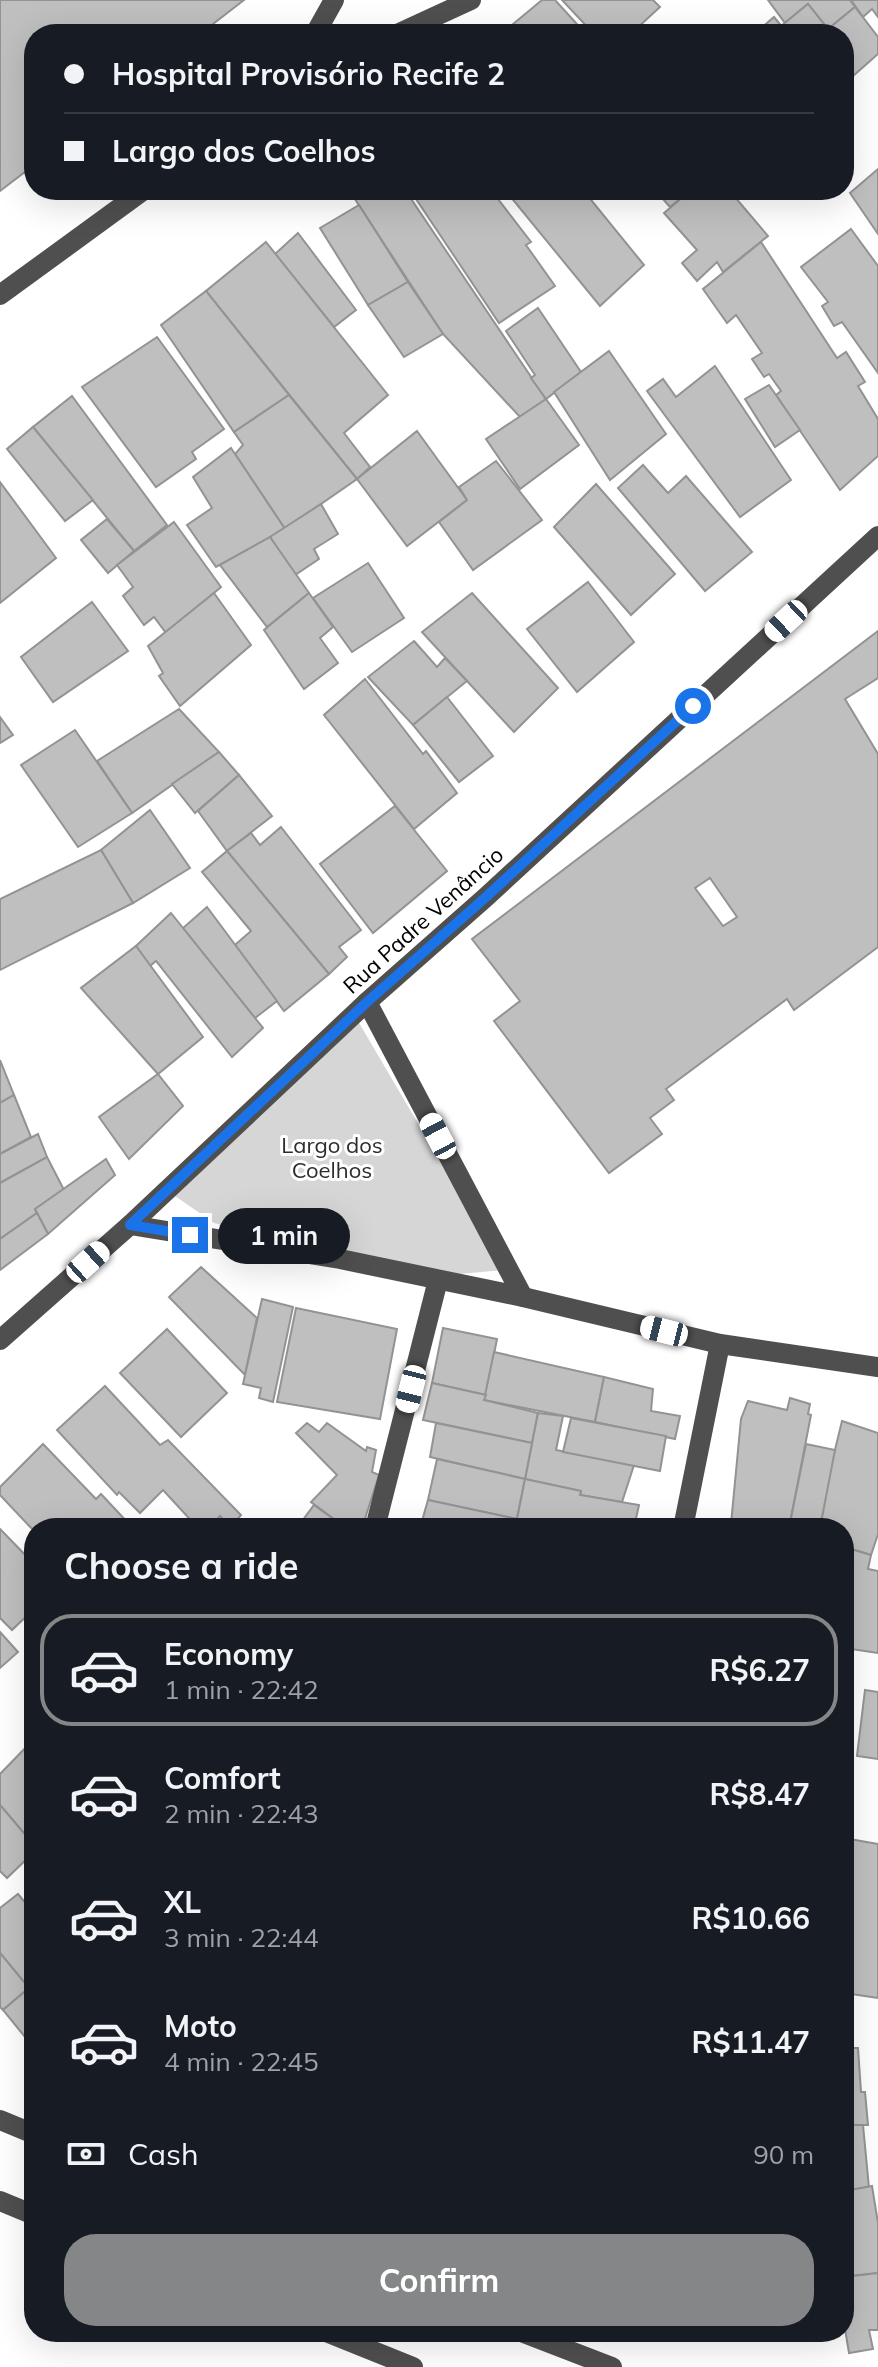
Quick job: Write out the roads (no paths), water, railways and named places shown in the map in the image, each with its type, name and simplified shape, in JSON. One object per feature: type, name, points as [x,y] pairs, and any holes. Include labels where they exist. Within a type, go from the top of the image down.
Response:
[{"type":"street","points":[[321,24],[334,0]]},
{"type":"street","points":[[419,24],[471,0]]},
{"type":"street","points":[[0,295],[130,200]]},
{"type":"street","name":"Rua Padre Venâncio","points":[[2,1335],[130,1225],[367,1002],[486,897],[878,536]]},
{"type":"street","points":[[367,1002],[523,1297]]},
{"type":"street","points":[[130,1225],[340,1259],[523,1297],[720,1344],[878,1367]]},
{"type":"street","points":[[378,1518],[438,1280]]},
{"type":"street","points":[[685,1518],[720,1344]]},
{"type":"street","points":[[0,2120],[24,2130]]},
{"type":"street","points":[[0,2201],[24,2211]]},
{"type":"street","points":[[351,2342],[413,2367]]},
{"type":"street","points":[[547,2342],[612,2367]]},
{"type":"park label","name":"Largo dos Coelhos","points":[[332,1158]]}]
